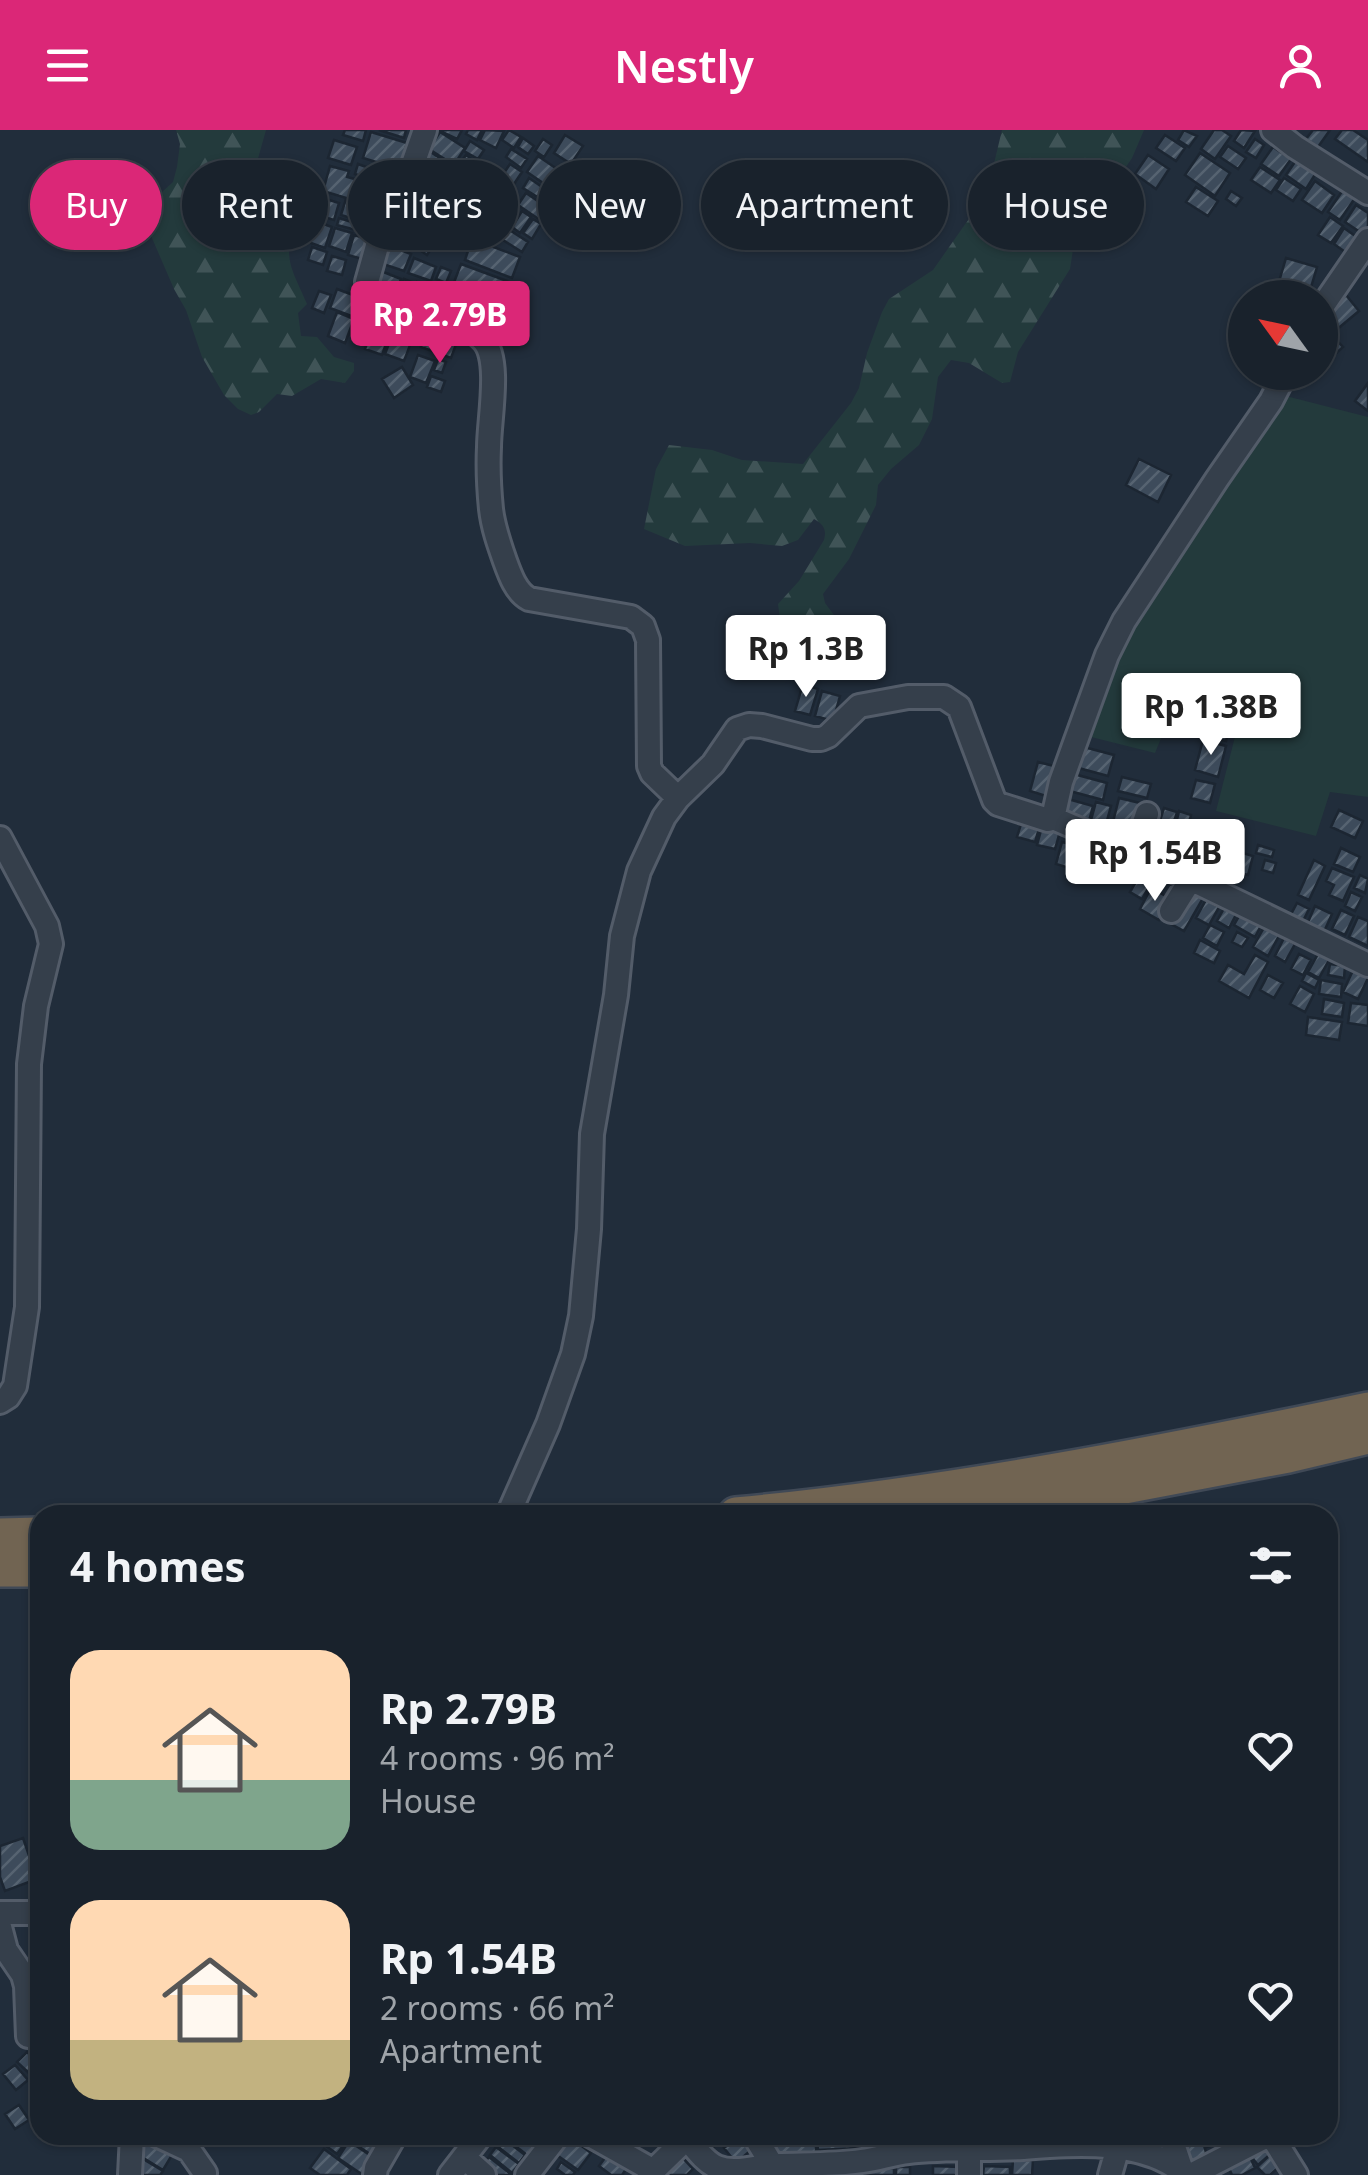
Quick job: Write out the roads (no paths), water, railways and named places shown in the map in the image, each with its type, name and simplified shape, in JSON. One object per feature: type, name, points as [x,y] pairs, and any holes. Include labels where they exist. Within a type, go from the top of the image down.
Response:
[{"type":"highway","points":[[839,1505],[967,1486],[1368,1410]]},
{"type":"highway","points":[[1026,1505],[1368,1436]]},
{"type":"highway","points":[[0,1536],[30,1535]]},
{"type":"highway","points":[[0,1569],[30,1569]]},
{"type":"street","points":[[425,130],[412,167],[387,210],[367,282],[369,289],[468,329],[485,342],[492,368],[488,446],[491,511],[508,570],[517,588],[529,599],[631,617],[643,626],[648,640],[649,766],[678,798]]},
{"type":"street","points":[[1273,130],[1368,193]]},
{"type":"street","points":[[1338,284],[1368,240]]},
{"type":"street","points":[[1053,818],[1061,782],[1106,654],[1277,390]]},
{"type":"street","points":[[512,1505],[548,1424],[573,1354],[581,1316],[592,1134],[622,936],[638,872],[664,817],[713,764],[730,737],[742,727],[762,726],[822,739],[859,706],[944,697],[958,707],[994,800],[1048,820],[1176,836]]},
{"type":"street","points":[[1140,834],[1191,879],[1368,965]]},
{"type":"street","points":[[0,838],[47,926],[51,944],[36,1006],[29,1064],[27,1307],[10,1355],[15,1386],[0,1402]]},
{"type":"street","points":[[1172,912],[1191,879]]},
{"type":"street","points":[[0,1914],[30,1914]]},
{"type":"street","points":[[0,1927],[6,1950],[26,1986],[28,2036]]},
{"type":"street","points":[[130,2175],[132,2145]]},
{"type":"street","points":[[178,2145],[189,2150],[206,2173]]},
{"type":"street","points":[[375,2175],[389,2145]]},
{"type":"street","points":[[473,2145],[457,2166],[484,2175]]},
{"type":"street","points":[[526,2175],[550,2145]]},
{"type":"street","points":[[606,2145],[651,2173],[678,2145]]},
{"type":"street","points":[[693,2145],[719,2169],[772,2164],[865,2168],[919,2154],[1035,2145]]},
{"type":"street","points":[[760,2145],[772,2164]]},
{"type":"street","points":[[1100,2145],[1163,2159],[1186,2174]]},
{"type":"street","points":[[1174,2145],[1186,2174]]},
{"type":"street","points":[[1186,2174],[1248,2145]]},
{"type":"street","points":[[1276,2145],[1296,2175]]},
{"type":"street","points":[[1110,2175],[1118,2147]]},
{"type":"street","points":[[969,2148],[969,2175]]}]
